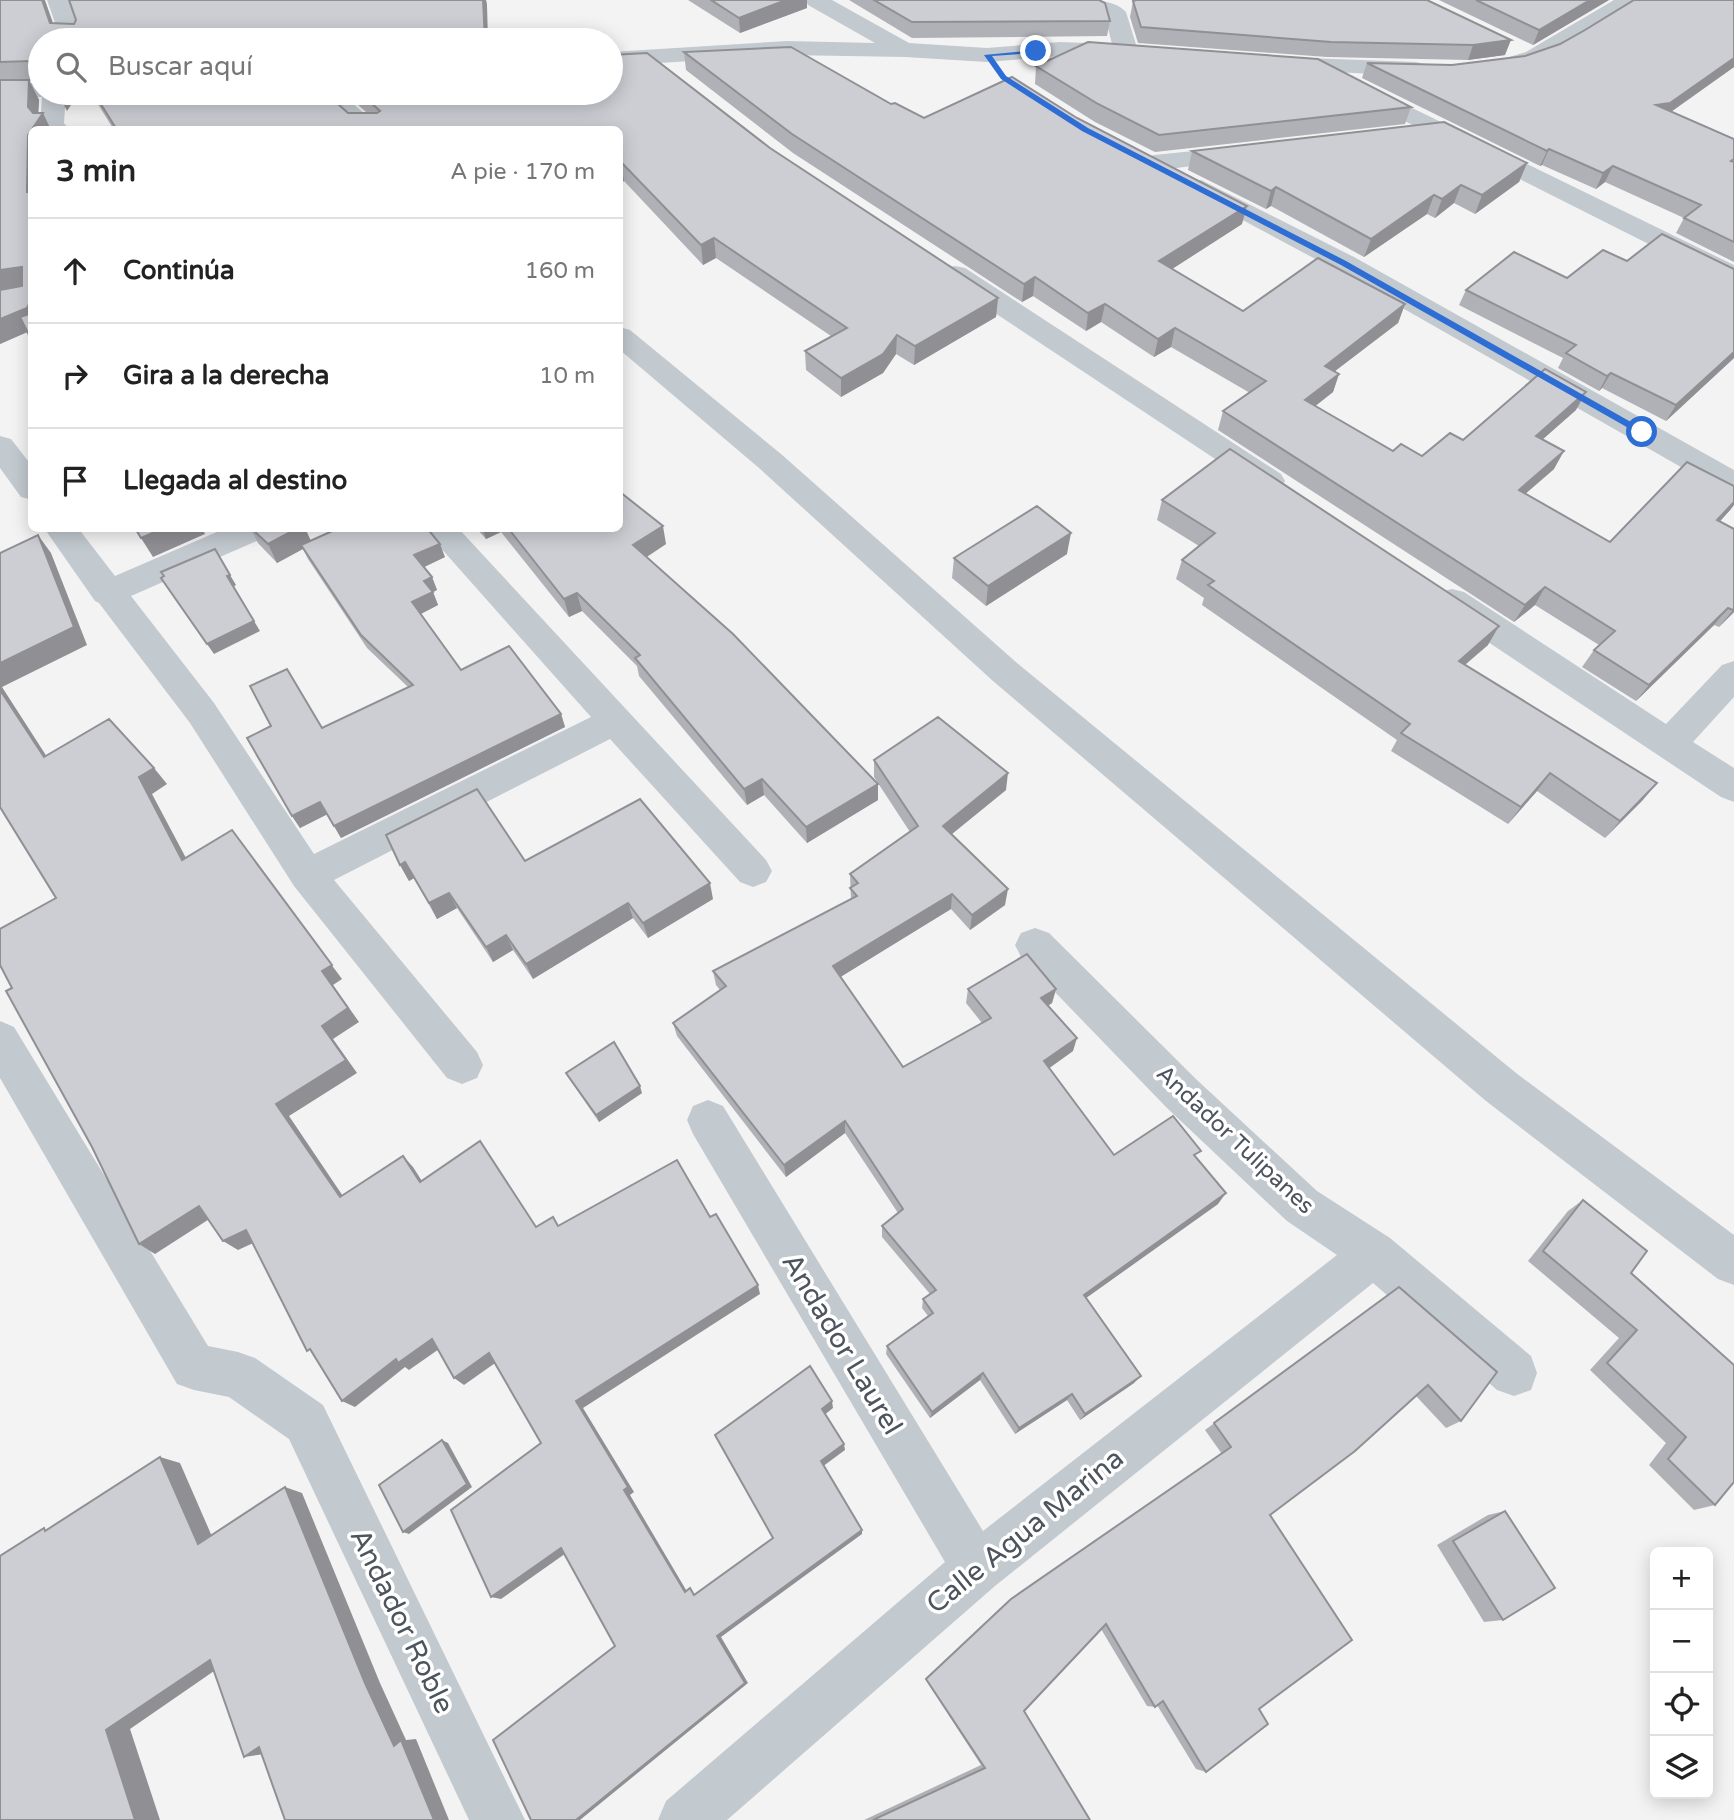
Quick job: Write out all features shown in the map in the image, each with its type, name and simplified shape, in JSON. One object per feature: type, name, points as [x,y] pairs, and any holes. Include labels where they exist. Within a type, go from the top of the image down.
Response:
[{"type":"street","points":[[58,0],[68,28]]},
{"type":"street","points":[[816,0],[905,50]]},
{"type":"street","points":[[1089,0],[1125,8],[1126,51]]},
{"type":"street","points":[[1473,68],[1497,68],[1534,57],[1630,0]]},
{"type":"street","points":[[1510,46],[1534,57]]},
{"type":"street","points":[[623,59],[787,48],[905,50],[987,55],[1060,50],[1152,52]]},
{"type":"street","points":[[987,55],[1003,77]]},
{"type":"street","points":[[648,56],[679,80]]},
{"type":"street","points":[[1260,62],[1316,67],[1437,70]]},
{"type":"street","points":[[1316,67],[1734,276]]},
{"type":"street","points":[[0,90],[28,90]]},
{"type":"street","points":[[53,105],[53,126]]},
{"type":"street","points":[[341,105],[366,126]]},
{"type":"street","points":[[1399,135],[1440,130]]},
{"type":"street","points":[[1263,151],[1142,158],[1343,263],[1734,484]]},
{"type":"street","points":[[934,260],[1296,498]]},
{"type":"street","points":[[623,338],[770,461],[1005,672],[1501,1087],[1734,1263]]},
{"type":"street","points":[[0,446],[28,484]]},
{"type":"street","points":[[63,532],[107,593],[202,713],[307,876],[463,1065]]},
{"type":"street","points":[[107,593],[248,532]]},
{"type":"street","points":[[443,532],[753,871]]},
{"type":"street","points":[[1424,583],[1734,787]]},
{"type":"street","points":[[1669,744],[1734,674]]},
{"type":"street","points":[[307,876],[614,721]]},
{"type":"street","name":"Andador Tulipanes","points":[[1035,945],[1182,1094],[1302,1206],[1374,1254],[1514,1373]]},
{"type":"street","name":"Andador Roble","points":[[0,1040],[194,1367],[238,1375],[306,1422],[498,1820]]},
{"type":"street","name":"Andador Laurel","points":[[708,1120],[977,1568]]},
{"type":"street","name":"Calle Agua Marina","points":[[685,1820],[977,1568],[1374,1254]]},
{"type":"building","points":[[0,0],[42,0],[50,23],[74,24],[76,20],[69,0],[483,0],[484,28],[28,28],[28,61],[0,62]]},
{"type":"building","points":[[711,0],[786,0],[739,18]]},
{"type":"building","points":[[874,0],[1099,0],[1105,3],[1110,21],[912,22]]},
{"type":"building","points":[[1427,0],[1511,40],[1473,45],[1331,42],[1141,27],[1133,1]]},
{"type":"building","points":[[1476,0],[1590,0],[1539,30]]},
{"type":"building","points":[[1634,0],[1734,0],[1734,58],[1670,103],[1656,105],[1734,139],[1734,159],[1731,161],[1734,162],[1734,242],[1684,218],[1701,205],[1613,166],[1603,173],[1549,149],[1547,151],[1367,63],[1452,65],[1525,56],[1560,44]]},
{"type":"building","points":[[1088,42],[1318,59],[1411,107],[1159,135],[1098,104],[1036,66]]},
{"type":"building","points":[[791,47],[891,104],[895,103],[924,118],[1012,77],[1077,118],[1247,206],[1159,261],[1243,311],[1318,258],[1405,304],[1325,366],[1339,374],[1305,400],[1393,451],[1401,444],[1422,456],[1450,433],[1463,440],[1545,369],[1586,392],[1536,436],[1564,451],[1519,490],[1610,542],[1687,462],[1734,486],[1734,502],[1717,520],[1734,529],[1734,609],[1728,608],[1649,685],[1594,650],[1615,631],[1545,587],[1525,605],[1223,411],[1266,381],[1175,328],[1158,339],[1105,304],[1088,313],[1035,277],[1024,284],[792,134],[684,52]]},
{"type":"building","points":[[647,53],[770,148],[998,298],[915,346],[897,335],[883,354],[841,378],[805,351],[847,328],[714,238],[701,245],[623,164],[623,126],[115,126],[101,105],[339,105],[348,113],[377,113],[380,111],[373,105],[623,105],[623,54]]},
{"type":"building","points":[[0,80],[28,80],[28,107],[33,113],[43,113],[34,126],[28,126],[28,306],[0,319],[0,290],[22,286],[22,267],[0,270]]},
{"type":"building","points":[[1444,122],[1527,163],[1482,195],[1461,185],[1442,199],[1434,195],[1371,239],[1276,187],[1271,191],[1192,151]]},
{"type":"building","points":[[1662,234],[1734,269],[1734,352],[1676,405],[1611,373],[1607,376],[1566,353],[1576,345],[1466,290],[1514,252],[1567,278],[1603,250],[1627,261]]},
{"type":"building","points":[[28,314],[28,333],[20,317]]},
{"type":"building","points":[[1230,449],[1499,626],[1459,661],[1657,783],[1620,821],[1550,773],[1521,807],[1401,733],[1410,724],[1208,585],[1214,581],[1182,560],[1215,533],[1162,500]]},
{"type":"building","points":[[623,494],[663,526],[633,545],[733,634],[878,784],[806,827],[762,779],[744,789],[635,658],[640,655],[577,593],[564,599],[511,532],[623,532]]},
{"type":"building","points":[[1037,506],[1071,533],[988,586],[954,558]]},
{"type":"building","points":[[137,532],[155,532],[141,538]]},
{"type":"building","points":[[255,532],[290,532],[268,544]]},
{"type":"building","points":[[330,532],[430,532],[440,544],[414,555],[432,577],[424,581],[433,592],[412,602],[461,670],[509,646],[561,714],[334,826],[320,802],[292,816],[247,738],[271,726],[250,686],[287,669],[322,728],[413,685],[361,635],[301,545]]},
{"type":"building","points":[[38,535],[74,627],[0,663],[0,553]]},
{"type":"building","points":[[215,549],[230,575],[227,576],[254,621],[207,644],[161,578],[164,576],[161,572]]},
{"type":"building","points":[[0,690],[44,757],[109,719],[154,768],[139,777],[182,860],[232,830],[332,965],[322,971],[348,1008],[322,1026],[346,1060],[276,1104],[340,1197],[403,1156],[420,1182],[480,1141],[536,1227],[553,1217],[558,1226],[677,1160],[710,1217],[716,1214],[758,1285],[576,1401],[628,1487],[624,1490],[685,1592],[690,1588],[694,1595],[773,1538],[715,1435],[810,1366],[832,1401],[822,1409],[844,1444],[821,1461],[862,1530],[717,1636],[745,1683],[576,1820],[531,1820],[493,1740],[615,1646],[561,1548],[491,1597],[451,1510],[541,1443],[489,1353],[454,1378],[432,1339],[398,1363],[396,1359],[342,1401],[310,1349],[307,1351],[246,1230],[223,1241],[199,1206],[139,1244],[92,1147],[6,991],[12,988],[0,965],[0,929],[56,898],[0,807]]},
{"type":"building","points":[[938,717],[1008,773],[943,826],[1008,889],[972,915],[952,894],[833,966],[903,1067],[991,1018],[968,989],[1027,954],[1056,989],[1041,998],[1077,1038],[1044,1061],[1114,1155],[1173,1116],[1201,1151],[1194,1155],[1226,1193],[1084,1295],[1141,1376],[1085,1414],[1072,1394],[1019,1428],[983,1373],[932,1412],[887,1346],[933,1313],[923,1299],[936,1290],[882,1226],[903,1209],[845,1121],[784,1165],[673,1023],[726,986],[713,971],[857,896],[850,888],[858,883],[850,874],[918,826],[874,760]]},
{"type":"building","points":[[477,789],[525,861],[640,799],[710,883],[643,923],[628,903],[526,964],[506,935],[486,947],[449,893],[429,903],[405,862],[400,865],[386,835]]},
{"type":"building","points":[[614,1042],[640,1086],[596,1115],[566,1073]]},
{"type":"building","points":[[1583,1200],[1647,1251],[1631,1273],[1734,1365],[1734,1482],[1715,1505],[1668,1459],[1686,1437],[1607,1363],[1637,1330],[1543,1251]]},
{"type":"building","points":[[1399,1287],[1497,1372],[1461,1421],[1428,1385],[1355,1451],[1270,1515],[1352,1640],[1259,1709],[1268,1724],[1206,1772],[1163,1701],[1155,1707],[1106,1624],[1024,1711],[1090,1820],[873,1820],[985,1768],[926,1679],[1011,1599],[1231,1447],[1214,1423]]},
{"type":"building","points":[[442,1440],[467,1484],[403,1532],[379,1485]]},
{"type":"building","points":[[160,1457],[198,1544],[285,1487],[365,1683],[394,1746],[401,1740],[434,1820],[285,1820],[259,1747],[244,1757],[210,1660],[106,1730],[135,1820],[0,1820],[0,1556],[44,1528],[45,1531]]},
{"type":"building","points":[[1505,1511],[1555,1588],[1503,1620],[1453,1541]]},
{"type":"route","points":[[1036,51],[987,55],[1003,77],[1085,129],[1343,263],[1642,432]]}]
